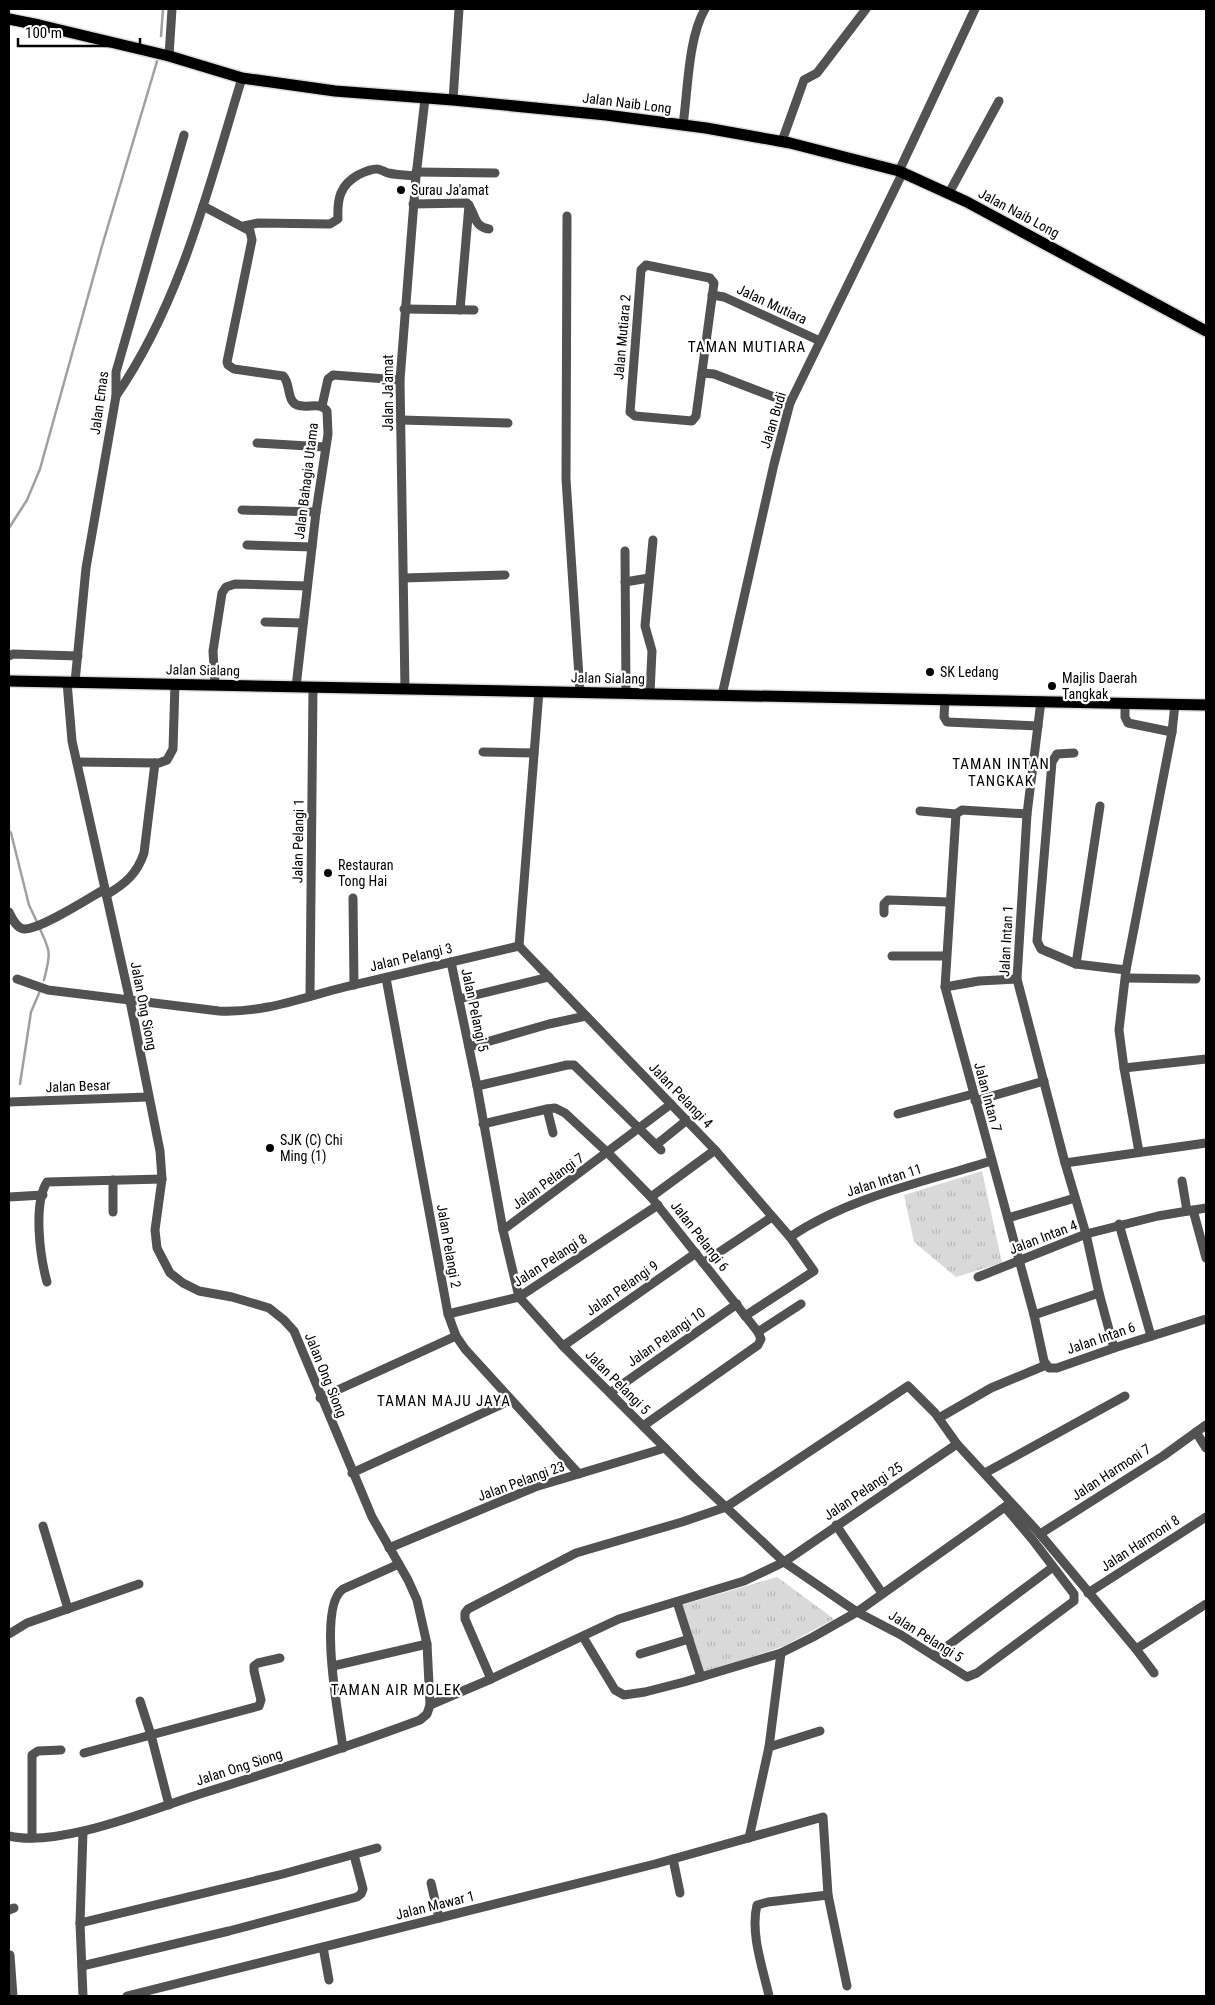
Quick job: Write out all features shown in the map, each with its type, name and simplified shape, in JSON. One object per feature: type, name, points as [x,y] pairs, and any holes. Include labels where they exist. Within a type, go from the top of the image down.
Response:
[{"type":"main road","name":"Jalan Naib Long","points":[[9,19],[38,24],[169,56],[242,78],[336,91],[453,100],[683,125],[782,141],[901,172],[949,193],[1206,331]]},
{"type":"main road","name":"Jalan Sialang","points":[[9,681],[1206,705]]},
{"type":"street","points":[[169,56],[172,9]]},
{"type":"street","points":[[453,100],[459,9]]},
{"type":"street","points":[[683,125],[694,34],[705,9]]},
{"type":"street","points":[[782,141],[804,80],[817,73],[866,9]]},
{"type":"street","name":"Jalan Budi","points":[[722,695],[774,464],[790,403],[901,172],[975,9]]},
{"type":"street","points":[[116,396],[130,375],[172,293],[203,206],[242,78]]},
{"type":"street","name":"Jalan Ja'amat","points":[[406,689],[400,380],[404,309],[424,98]]},
{"type":"street","points":[[949,193],[999,101]]},
{"type":"street","name":"Jalan Emas","points":[[71,682],[78,656],[86,568],[116,396],[116,372],[184,135]]},
{"type":"street","points":[[203,206],[244,226],[258,222],[330,224],[338,219],[339,196],[342,189],[349,180],[370,169],[416,174],[495,173]]},
{"type":"street","points":[[413,204],[467,203],[475,222],[480,227],[489,229]]},
{"type":"street","points":[[460,310],[469,205]]},
{"type":"street","points":[[567,216],[566,479],[580,692]]},
{"type":"street","name":"Jalan Bahagia Utama","points":[[244,226],[250,231],[252,240],[227,362],[228,366],[234,369],[283,376],[287,380],[290,397],[294,403],[298,406],[322,406],[328,411],[328,434],[316,512],[296,686]]},
{"type":"street","name":"Jalan Mutiara 2","points":[[702,372],[694,420],[690,422],[635,416],[630,412],[641,270],[643,266],[648,265],[712,279],[714,283],[712,295]]},
{"type":"street","points":[[712,295],[702,372],[714,374],[790,403]]},
{"type":"street","name":"Jalan Mutiara","points":[[712,295],[724,297],[820,341]]},
{"type":"street","points":[[404,309],[474,310]]},
{"type":"street","points":[[322,406],[328,379],[333,375],[400,380]]},
{"type":"street","points":[[401,420],[508,422]]},
{"type":"street","points":[[257,443],[325,447]]},
{"type":"street","points":[[242,510],[316,512]]},
{"type":"street","points":[[650,694],[652,651],[645,626],[653,540]]},
{"type":"street","points":[[247,545],[312,547]]},
{"type":"street","points":[[625,551],[626,693]]},
{"type":"street","points":[[404,578],[505,574]]},
{"type":"street","points":[[625,582],[649,578]]},
{"type":"street","points":[[215,685],[213,651],[222,593],[226,587],[232,584],[307,586]]},
{"type":"street","points":[[265,622],[303,623]]},
{"type":"street","points":[[9,656],[13,654],[78,656]]},
{"type":"street","name":"Jalan Ong Siong","points":[[9,1836],[32,1838],[83,1832],[343,1748],[420,1720],[427,1714],[430,1705],[427,1644],[417,1600],[372,1517],[320,1398],[298,1339],[278,1314],[256,1303],[199,1291],[183,1283],[170,1273],[160,1255],[156,1239],[162,1179],[160,1152],[130,1001],[72,741],[71,682]]},
{"type":"street","points":[[77,762],[155,763],[167,760],[172,753],[175,684]]},
{"type":"street","name":"Jalan Pelangi 1","points":[[310,996],[314,687]]},
{"type":"street","points":[[519,946],[539,691]]},
{"type":"street","points":[[945,699],[944,717],[948,722],[1038,726]]},
{"type":"street","name":"Jalan Intan 1","points":[[1041,701],[1028,814],[1017,979],[1065,1163],[1086,1234],[1114,1348]]},
{"type":"street","points":[[1125,703],[1125,718],[1128,723],[1172,732]]},
{"type":"street","points":[[1139,1152],[1119,1030],[1126,974],[1172,732],[1175,704]]},
{"type":"street","points":[[483,752],[534,753]]},
{"type":"street","points":[[1074,753],[1057,754],[1052,762],[1037,941],[1041,949],[1076,964],[1126,974],[1196,979]]},
{"type":"street","points":[[9,912],[18,926],[24,929],[36,926],[124,885],[140,865],[144,853],[155,763]]},
{"type":"street","points":[[1076,964],[1100,806]]},
{"type":"street","points":[[920,811],[956,815],[962,810],[1028,814]]},
{"type":"street","name":"Jalan Intan 7","points":[[956,815],[944,987],[1008,1218],[1046,1365]]},
{"type":"street","points":[[353,898],[354,985]]},
{"type":"street","points":[[884,914],[884,904],[888,900],[949,902]]},
{"type":"street","name":"Jalan Pelangi 3","points":[[17,979],[48,990],[130,1001],[242,1012],[288,1003],[354,985],[519,946]]},
{"type":"street","name":"Jalan Pelangi 4","points":[[519,946],[715,1150],[790,1237],[814,1271],[745,1316]]},
{"type":"street","points":[[892,956],[946,956]]},
{"type":"street","name":"Jalan Pelangi 5","points":[[451,962],[477,1086],[503,1230],[519,1298],[610,1393],[784,1562],[857,1612],[901,1634],[965,1677],[976,1673],[1074,1601],[1074,1594],[1053,1567]]},
{"type":"street","points":[[459,999],[549,977]]},
{"type":"street","name":"Jalan Pelangi 2","points":[[386,978],[448,1314],[456,1336],[465,1349],[580,1474]]},
{"type":"street","points":[[944,987],[980,981],[1017,979]]},
{"type":"street","points":[[469,1047],[549,1024],[586,1016]]},
{"type":"street","points":[[1124,1068],[1206,1059]]},
{"type":"street","points":[[477,1086],[574,1065],[658,1147],[687,1120]]},
{"type":"street","points":[[898,1114],[1044,1081]]},
{"type":"street","name":"Jalan Besar","points":[[9,1102],[148,1097]]},
{"type":"street","name":"Jalan Pelangi 7","points":[[503,1230],[671,1104]]},
{"type":"street","name":"Jalan Pelangi 6","points":[[546,1109],[555,1108],[565,1113],[651,1197],[758,1332]]},
{"type":"street","points":[[483,1124],[546,1109],[553,1133]]},
{"type":"street","points":[[1065,1163],[1206,1143]]},
{"type":"street","points":[[651,1197],[715,1150]]},
{"type":"street","name":"Jalan Intan 11","points":[[790,1237],[821,1217],[848,1206],[991,1161]]},
{"type":"street","points":[[47,1282],[42,1262],[39,1215],[46,1183],[49,1181],[162,1179]]},
{"type":"street","points":[[113,1180],[113,1212]]},
{"type":"street","points":[[1182,1181],[1206,1258]]},
{"type":"street","points":[[9,1197],[43,1196]]},
{"type":"street","points":[[1008,1218],[1075,1198]]},
{"type":"street","name":"Jalan Pelangi 8","points":[[448,1314],[519,1298],[658,1206]]},
{"type":"street","name":"Jalan Intan 4","points":[[978,1277],[1086,1234],[1119,1224],[1206,1208]]},
{"type":"street","points":[[703,1263],[772,1217]]},
{"type":"street","points":[[1119,1224],[1152,1336]]},
{"type":"street","name":"Jalan Pelangi 9","points":[[564,1346],[696,1253]]},
{"type":"street","points":[[1034,1315],[1099,1293]]},
{"type":"street","name":"Jalan Pelangi 10","points":[[610,1393],[737,1304]]},
{"type":"street","points":[[643,1426],[758,1345],[762,1339],[758,1332],[801,1304]]},
{"type":"street","name":"Jalan Intan 6","points":[[1046,1365],[1053,1369],[1060,1367],[1206,1319]]},
{"type":"street","points":[[320,1398],[456,1336]]},
{"type":"street","points":[[939,1418],[991,1388],[1046,1365]]},
{"type":"street","points":[[491,1679],[465,1619],[465,1613],[468,1609],[576,1553],[726,1507],[908,1386],[939,1418],[957,1444],[984,1473],[1053,1567],[934,1656]]},
{"type":"street","points":[[984,1473],[1125,1396]]},
{"type":"street","points":[[352,1473],[511,1400]]},
{"type":"street","name":"Jalan Harmoni 7","points":[[1040,1534],[1163,1456],[1206,1425]]},
{"type":"street","points":[[1196,1432],[1206,1448]]},
{"type":"street","name":"Jalan Pelangi 25","points":[[430,1705],[491,1679],[619,1619],[744,1581],[784,1562],[957,1444]]},
{"type":"street","name":"Jalan Pelangi 23","points":[[389,1548],[535,1487],[665,1448]]},
{"type":"street","points":[[1009,1505],[1040,1534],[1154,1673]]},
{"type":"street","points":[[583,1637],[612,1685],[619,1693],[624,1695],[645,1692],[781,1653],[857,1612],[1009,1505]]},
{"type":"street","name":"Jalan Harmoni 8","points":[[1088,1593],[1206,1517]]},
{"type":"street","points":[[836,1525],[882,1593]]},
{"type":"street","points":[[43,1526],[68,1609]]},
{"type":"street","points":[[343,1748],[329,1634],[333,1601],[336,1595],[343,1589],[399,1564]]},
{"type":"street","points":[[9,1634],[27,1623],[139,1584]]},
{"type":"street","points":[[677,1602],[701,1677]]},
{"type":"street","points":[[1136,1649],[1206,1604]]},
{"type":"street","points":[[640,1654],[689,1639]]},
{"type":"street","points":[[333,1666],[427,1644]]},
{"type":"street","points":[[750,1838],[769,1747],[781,1653]]},
{"type":"street","points":[[84,1753],[259,1706],[261,1700],[254,1666],[258,1663],[280,1658]]},
{"type":"street","points":[[140,1701],[169,1804]]},
{"type":"street","points":[[769,1747],[820,1731]]},
{"type":"street","points":[[32,1838],[32,1755],[38,1751],[61,1750]]},
{"type":"street","name":"Jalan Mawar 1","points":[[127,1996],[673,1859],[823,1817],[828,1895]]},
{"type":"street","points":[[83,1832],[80,1923],[83,1996]]},
{"type":"street","points":[[80,1923],[219,1890],[377,1848]]},
{"type":"street","points":[[82,1966],[229,1931],[357,1897],[363,1889],[354,1854]]},
{"type":"street","points":[[673,1859],[680,1893]]},
{"type":"street","points":[[432,1883],[439,1918]]},
{"type":"street","points":[[769,1996],[754,1916],[757,1906],[768,1902],[828,1895],[847,1986]]},
{"type":"street","points":[[323,1947],[329,1980]]},
{"type":"street","points":[[10,1955],[13,1996]]},
{"type":"green space","points":[[982,1171],[1002,1263],[956,1277],[914,1242],[904,1195]]},
{"type":"green space","points":[[777,1577],[834,1619],[784,1646],[704,1673],[682,1605]]},
{"type":"waterway","points":[[161,36],[163,9]]},
{"type":"waterway","points":[[9,528],[27,500],[40,469],[102,246],[158,58]]},
{"type":"waterway","points":[[9,831],[29,905],[37,922]]},
{"type":"waterway","points":[[39,927],[49,953],[44,980]]},
{"type":"waterway","points":[[20,1084],[31,1012],[40,991]]},
{"type":"place","name":"Surau Ja'amat","points":[[401,190]]},
{"type":"place","name":"SK Ledang","points":[[930,672]]},
{"type":"place","name":"Majlis Daerah Tangkak","points":[[1052,686]]},
{"type":"place","name":"Restauran Tong Hai","points":[[328,873]]},
{"type":"place","name":"SJK (C) Chi Ming (1)","points":[[270,1148]]},
{"type":"district","name":"TAMAN MUTIARA","points":[[747,347]]},
{"type":"district","name":"TAMAN INTAN TANGKAK","points":[[1001,772]]},
{"type":"district","name":"TAMAN MAJU JAYA","points":[[444,1401]]},
{"type":"district","name":"TAMAN AIR MOLEK","points":[[396,1690]]}]
